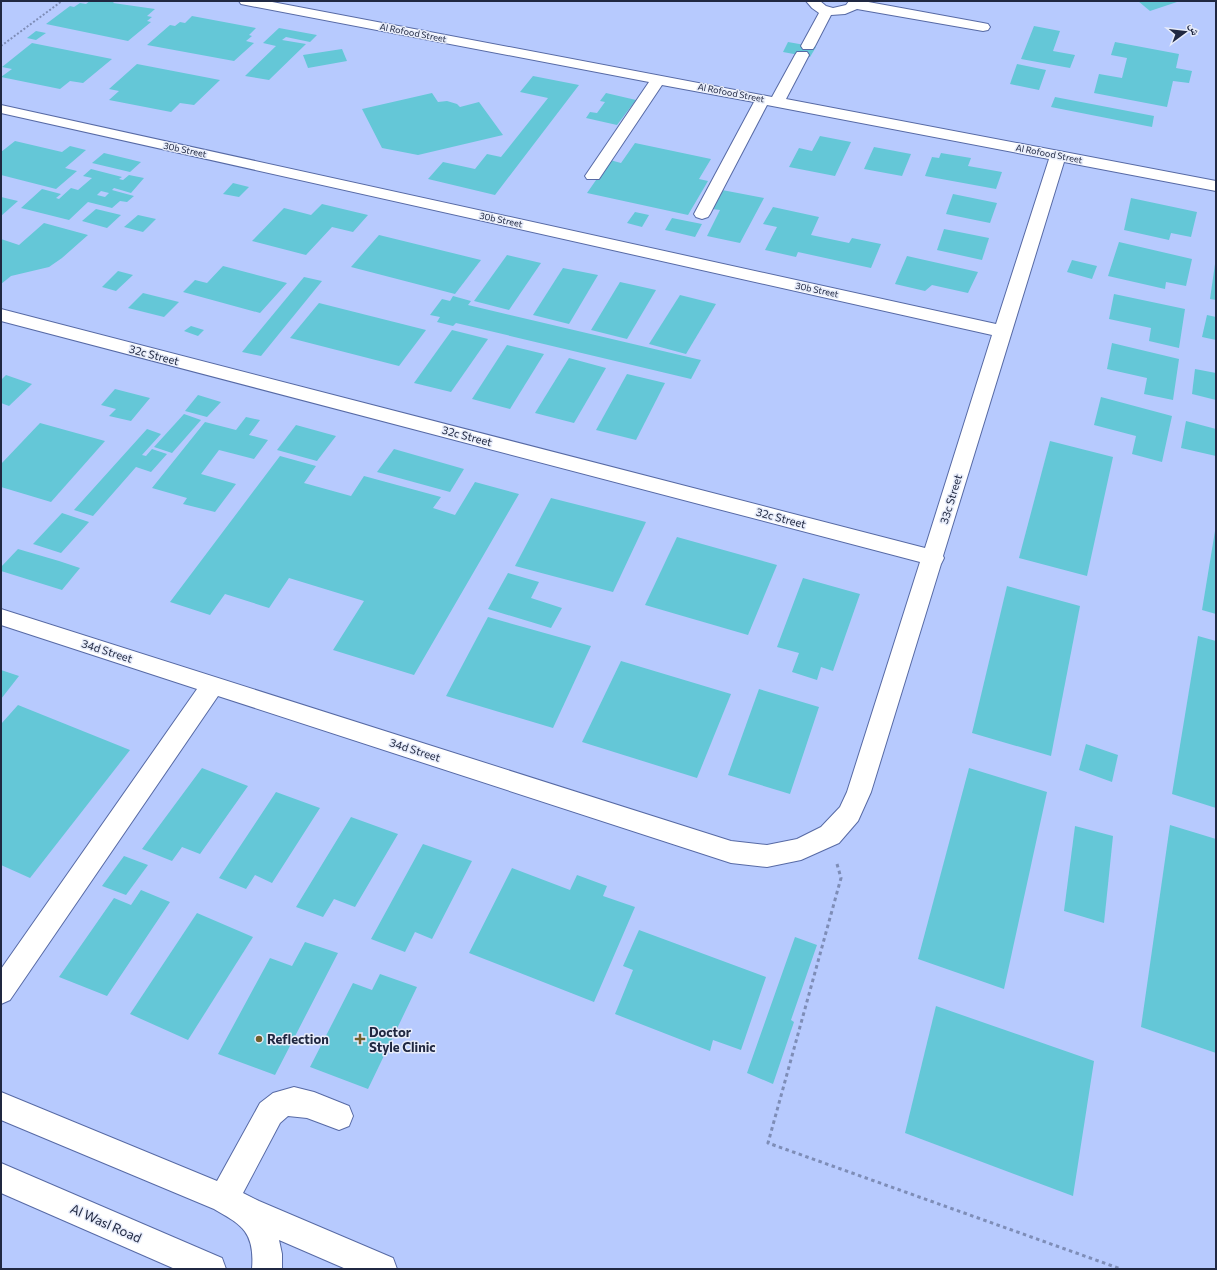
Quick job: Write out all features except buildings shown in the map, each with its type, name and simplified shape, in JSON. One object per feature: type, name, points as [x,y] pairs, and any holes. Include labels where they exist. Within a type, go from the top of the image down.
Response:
[{"type":"street","name":"Al Rofood Street","points":[[246,1],[1216,186]]},
{"type":"street","points":[[304,12],[317,1]]},
{"type":"street","points":[[813,1],[817,7],[827,10],[841,11],[856,3],[983,27]]},
{"type":"street","points":[[702,214],[770,101],[805,51],[827,10]]},
{"type":"street","points":[[593,176],[659,80]]},
{"type":"street","name":"30b Street","points":[[1,109],[1001,331]]},
{"type":"street","name":"33c Street","points":[[830,835],[849,814],[859,792],[934,558],[1001,331],[1058,156]]},
{"type":"street","name":"32c Street","points":[[1,315],[934,558]]},
{"type":"street","name":"34d Street","points":[[1,617],[731,852],[767,856],[801,849],[830,835]]},
{"type":"street","points":[[1,991],[213,685]]},
{"type":"street","points":[[236,1205],[270,1113],[279,1105],[290,1101],[300,1102],[339,1116]]},
{"type":"street","points":[[1,1106],[236,1205],[382,1269]]},
{"type":"street","name":"Al Wasl Road","points":[[1,1178],[211,1269]]},
{"type":"street","points":[[236,1205],[262,1233],[268,1261],[267,1269]]},
{"type":"path","points":[[1,46],[62,1]]},
{"type":"path","points":[[830,835],[841,878],[768,1143],[1121,1269]]},
{"type":"place","name":"Reflection","points":[[259,1039]]},
{"type":"place","name":"Doctor Style Clinic","points":[[360,1039]]}]
